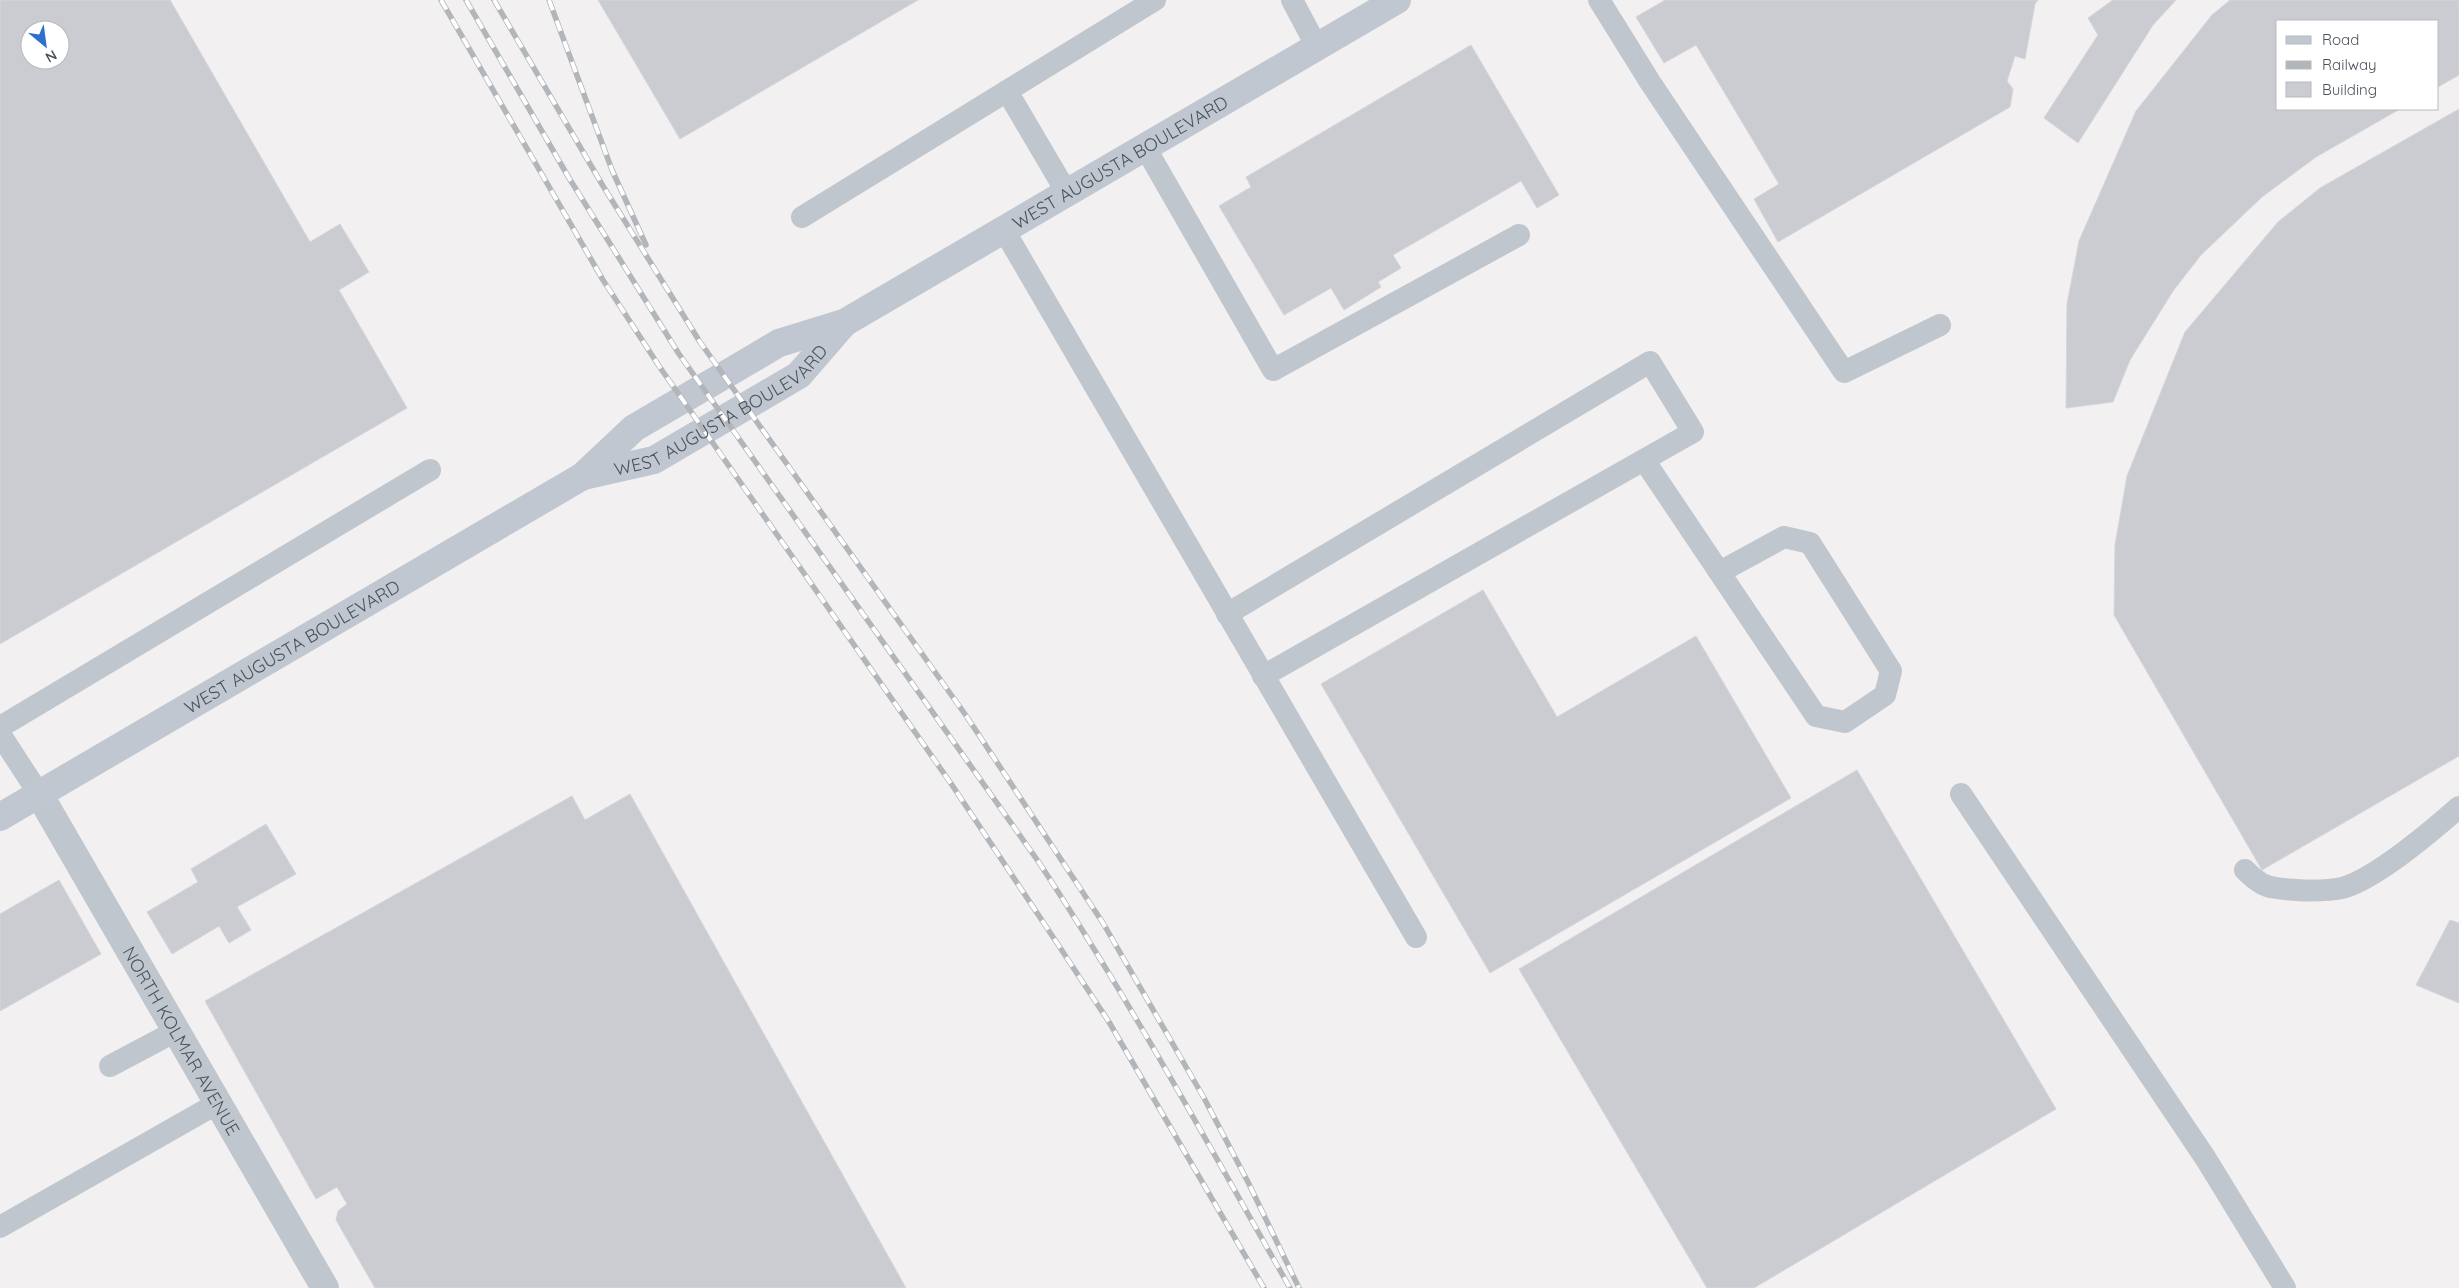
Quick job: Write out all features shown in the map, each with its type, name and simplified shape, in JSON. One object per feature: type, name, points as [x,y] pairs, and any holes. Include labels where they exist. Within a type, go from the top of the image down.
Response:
[{"type":"street","name":"WEST AUGUSTA BOULEVARD","points":[[0,817],[583,476],[634,428],[779,343],[844,323],[1397,0]]},
{"type":"street","name":"WEST AUGUSTA BOULEVARD","points":[[583,476],[654,460],[799,375],[844,323]]},
{"type":"street","name":"NORTH KOLMAR AVENUE","points":[[39,794],[325,1288]]},
{"type":"lane","points":[[802,217],[1155,0]]},
{"type":"lane","points":[[1292,0],[1317,47]]},
{"type":"lane","points":[[1599,0],[1650,82],[1844,372],[1940,324]]},
{"type":"lane","points":[[1008,91],[1067,193]]},
{"type":"lane","points":[[1145,147],[1273,370],[1519,235]]},
{"type":"lane","points":[[1004,230],[1416,938]]},
{"type":"lane","points":[[1227,614],[1650,362],[1693,432],[1263,676]]},
{"type":"lane","points":[[1644,460],[1816,716],[1844,722],[1885,694],[1891,671],[1810,543],[1784,537],[1720,572]]},
{"type":"lane","points":[[0,727],[430,470]]},
{"type":"lane","points":[[0,734],[39,794]]},
{"type":"lane","points":[[1961,794],[2206,1158],[2285,1288]]},
{"type":"lane","points":[[2245,870],[2259,884],[2276,888],[2319,891],[2344,887],[2379,868],[2432,831],[2459,807]]},
{"type":"lane","points":[[110,1066],[176,1031]]},
{"type":"lane","points":[[0,1227],[218,1103]]},
{"type":"building","points":[[0,0],[170,0],[310,242],[340,224],[369,272],[339,290],[407,408],[0,644]]},
{"type":"building","points":[[598,0],[918,0],[680,139]]},
{"type":"building","points":[[1665,0],[2038,0],[2035,4],[2025,59],[2015,56],[2007,81],[2013,89],[2010,107],[1778,242],[1754,199],[1779,184],[1696,45],[1664,63],[1636,17]]},
{"type":"building","points":[[2113,0],[2176,0],[2153,25],[2078,143],[2044,118],[2098,35],[2088,18]]},
{"type":"building","points":[[2230,0],[2459,0],[2459,75],[2439,86],[2439,20],[2276,20],[2276,110],[2398,110],[2316,157],[2262,197],[2201,255],[2173,291],[2130,360],[2113,402],[2066,408],[2067,304],[2079,241],[2136,111],[2212,15]]},
{"type":"building","points":[[1471,45],[1559,195],[1537,208],[1521,181],[1393,255],[1401,268],[1378,282],[1381,287],[1344,310],[1331,288],[1284,315],[1219,206],[1251,187],[1246,177]]},
{"type":"building","points":[[2459,109],[2459,756],[2262,870],[2114,615],[2115,545],[2127,476],[2185,332],[2278,222],[2320,188]]},
{"type":"building","points":[[1483,590],[1557,717],[1696,636],[1791,798],[1490,973],[1321,684]]},
{"type":"building","points":[[1857,770],[2056,1109],[1754,1288],[1707,1288],[1519,969]]},
{"type":"building","points":[[630,794],[906,1288],[375,1288],[336,1220],[338,1211],[347,1204],[337,1187],[316,1199],[205,1001],[572,796],[585,820]]},
{"type":"building","points":[[266,824],[296,874],[237,907],[251,930],[229,943],[219,926],[172,954],[147,912],[198,882],[191,869]]},
{"type":"building","points":[[59,880],[101,954],[0,1011],[0,914]]},
{"type":"building","points":[[2450,920],[2459,923],[2459,1003],[2416,985]]},
{"type":"railway","points":[[441,0],[603,280],[659,366],[952,785],[1109,1022],[1264,1288]]},
{"type":"railway","points":[[466,0],[569,178],[679,354],[1038,861],[1072,913],[1167,1072],[1290,1288]]},
{"type":"railway","points":[[494,0],[603,186],[700,342],[967,717],[1103,923],[1204,1098],[1249,1184],[1299,1288]]},
{"type":"railway","points":[[549,0],[612,170],[646,245]]}]
